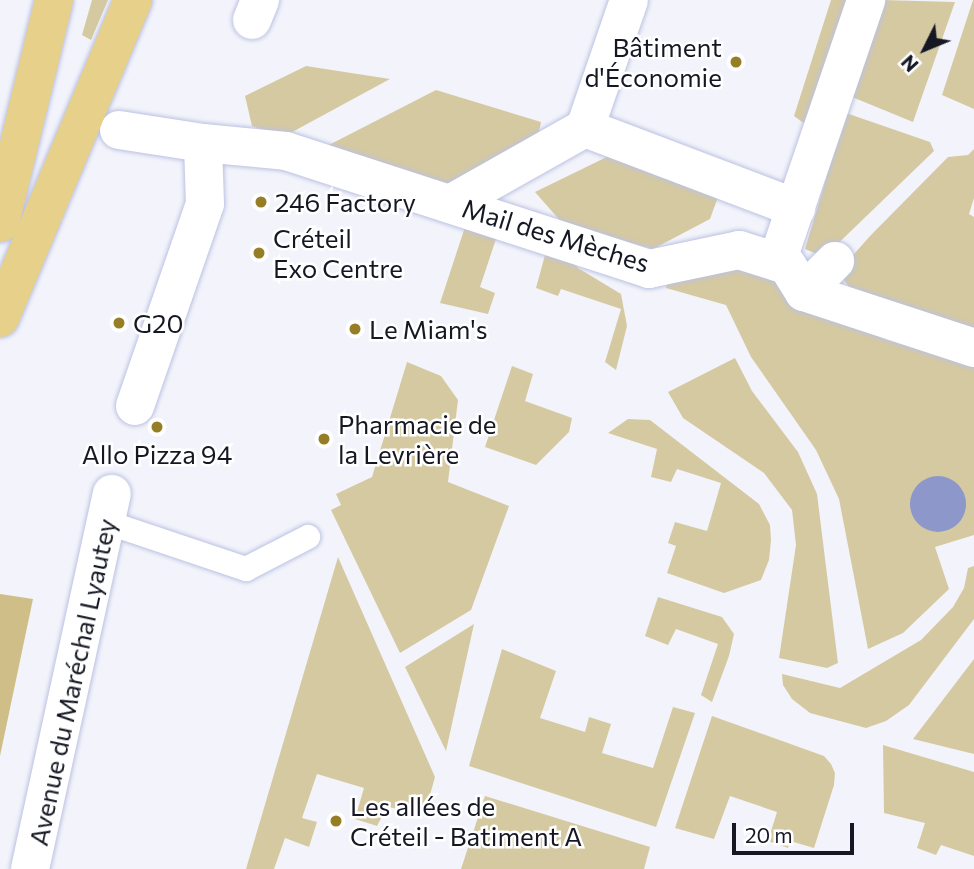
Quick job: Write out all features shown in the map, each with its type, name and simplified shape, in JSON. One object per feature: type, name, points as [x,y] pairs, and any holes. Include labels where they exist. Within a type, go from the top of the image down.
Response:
[{"type":"highway","points":[[0,223],[54,0]]},
{"type":"highway","points":[[0,318],[133,0]]},
{"type":"street","points":[[450,204],[584,128],[629,0]]},
{"type":"street","points":[[777,262],[866,0]]},
{"type":"street","points":[[584,128],[796,208]]},
{"type":"street","name":"Mail des Mèches","points":[[119,130],[286,152],[649,269],[739,250],[787,265],[804,292]]},
{"type":"street","points":[[135,406],[205,204],[203,143]]},
{"type":"street","points":[[835,261],[804,292],[974,348]]},
{"type":"street","name":"Avenue du Maréchal Lyautey","points":[[30,869],[109,508]]},
{"type":"lane","points":[[109,508],[246,569],[308,537]]},
{"type":"shaded area","points":[[92,0],[108,0],[91,40],[82,35]]},
{"type":"shaded area","points":[[831,0],[851,0],[809,127],[794,116]]},
{"type":"shaded area","points":[[882,0],[955,2],[913,122],[852,97]]},
{"type":"shaded area","points":[[974,0],[974,109],[942,95]]},
{"type":"shaded area","points":[[306,66],[390,79],[283,137],[252,126],[245,96]]},
{"type":"shaded area","points":[[436,90],[541,122],[537,142],[446,186],[323,148]]},
{"type":"shaded area","points":[[846,113],[930,142],[934,151],[824,257],[805,249]]},
{"type":"shaded area","points":[[974,149],[974,198],[969,214],[974,217],[974,340],[851,290],[841,276],[845,264],[871,235],[948,157],[968,155]]},
{"type":"shaded area","points":[[619,151],[718,197],[710,219],[653,249],[563,224],[535,192]]},
{"type":"shaded area","points":[[465,227],[556,241],[578,268],[621,294],[627,326],[616,370],[605,362],[621,309],[561,289],[558,296],[536,288],[545,255],[496,239],[480,287],[495,293],[488,314],[440,303]]},
{"type":"shaded area","points":[[735,260],[866,325],[884,339],[974,367],[974,535],[935,547],[949,589],[903,633],[868,649],[839,499],[816,450],[751,357],[726,305],[666,288],[668,279]]},
{"type":"shaded area","points":[[735,358],[752,391],[798,452],[817,494],[838,663],[827,668],[779,658],[796,545],[792,510],[764,473],[683,418],[668,392]]},
{"type":"shaded area","points":[[407,362],[441,376],[458,400],[448,482],[509,506],[471,610],[400,653],[331,510],[341,505],[336,494],[372,477]]},
{"type":"shaded area","points":[[512,366],[533,374],[525,401],[572,418],[569,432],[536,465],[485,447]]},
{"type":"shaded area","points":[[628,419],[650,420],[759,504],[770,525],[771,540],[769,560],[761,580],[724,593],[667,573],[676,546],[668,543],[675,522],[707,531],[721,483],[677,469],[671,482],[651,477],[657,449],[608,433]]},
{"type":"shaded area","points":[[338,557],[435,777],[425,813],[387,807],[377,826],[355,819],[364,788],[317,774],[302,818],[317,822],[309,847],[285,838],[274,869],[246,869]]},
{"type":"shaded area","points":[[974,566],[974,619],[909,705],[886,721],[866,728],[810,713],[792,699],[783,685],[782,674],[840,688],[921,640],[953,607],[964,588],[968,568]]},
{"type":"shaded area","points":[[0,594],[33,599],[0,756]]},
{"type":"shaded area","points":[[658,597],[722,617],[734,634],[712,702],[701,695],[718,644],[676,629],[668,645],[645,636]]},
{"type":"shaded area","points":[[474,624],[446,751],[405,667]]},
{"type":"shaded area","points":[[502,649],[556,671],[540,718],[585,732],[589,717],[611,724],[602,753],[653,768],[673,707],[695,713],[656,827],[469,766]]},
{"type":"shaded area","points":[[974,659],[974,754],[913,739]]},
{"type":"shaded area","points":[[712,716],[824,756],[831,764],[835,773],[834,785],[814,848],[790,841],[788,848],[768,841],[777,812],[730,796],[714,839],[675,828]]},
{"type":"shaded area","points":[[883,745],[974,772],[974,856],[941,845],[936,855],[917,848],[925,823],[884,813]]},
{"type":"shaded area","points":[[485,796],[650,847],[644,869],[461,869]]},
{"type":"water","points":[[932,476],[944,476],[954,480],[962,488],[966,504],[962,520],[954,528],[944,532],[932,532],[922,528],[914,520],[910,510],[910,498],[914,488],[922,480]]},
{"type":"place","name":"Bâtiment d'Économie","points":[[736,62]]},
{"type":"place","name":"246 Factory","points":[[261,202]]},
{"type":"place","name":"Créteil Exo Centre","points":[[259,253]]},
{"type":"place","name":"G20","points":[[119,323]]},
{"type":"place","name":"Le Miam's","points":[[355,329]]},
{"type":"place","name":"Allo Pizza 94","points":[[157,427]]},
{"type":"place","name":"Pharmacie de la Levrière","points":[[324,439]]},
{"type":"place","name":"Les allées de Créteil - Batiment A","points":[[336,821]]}]
